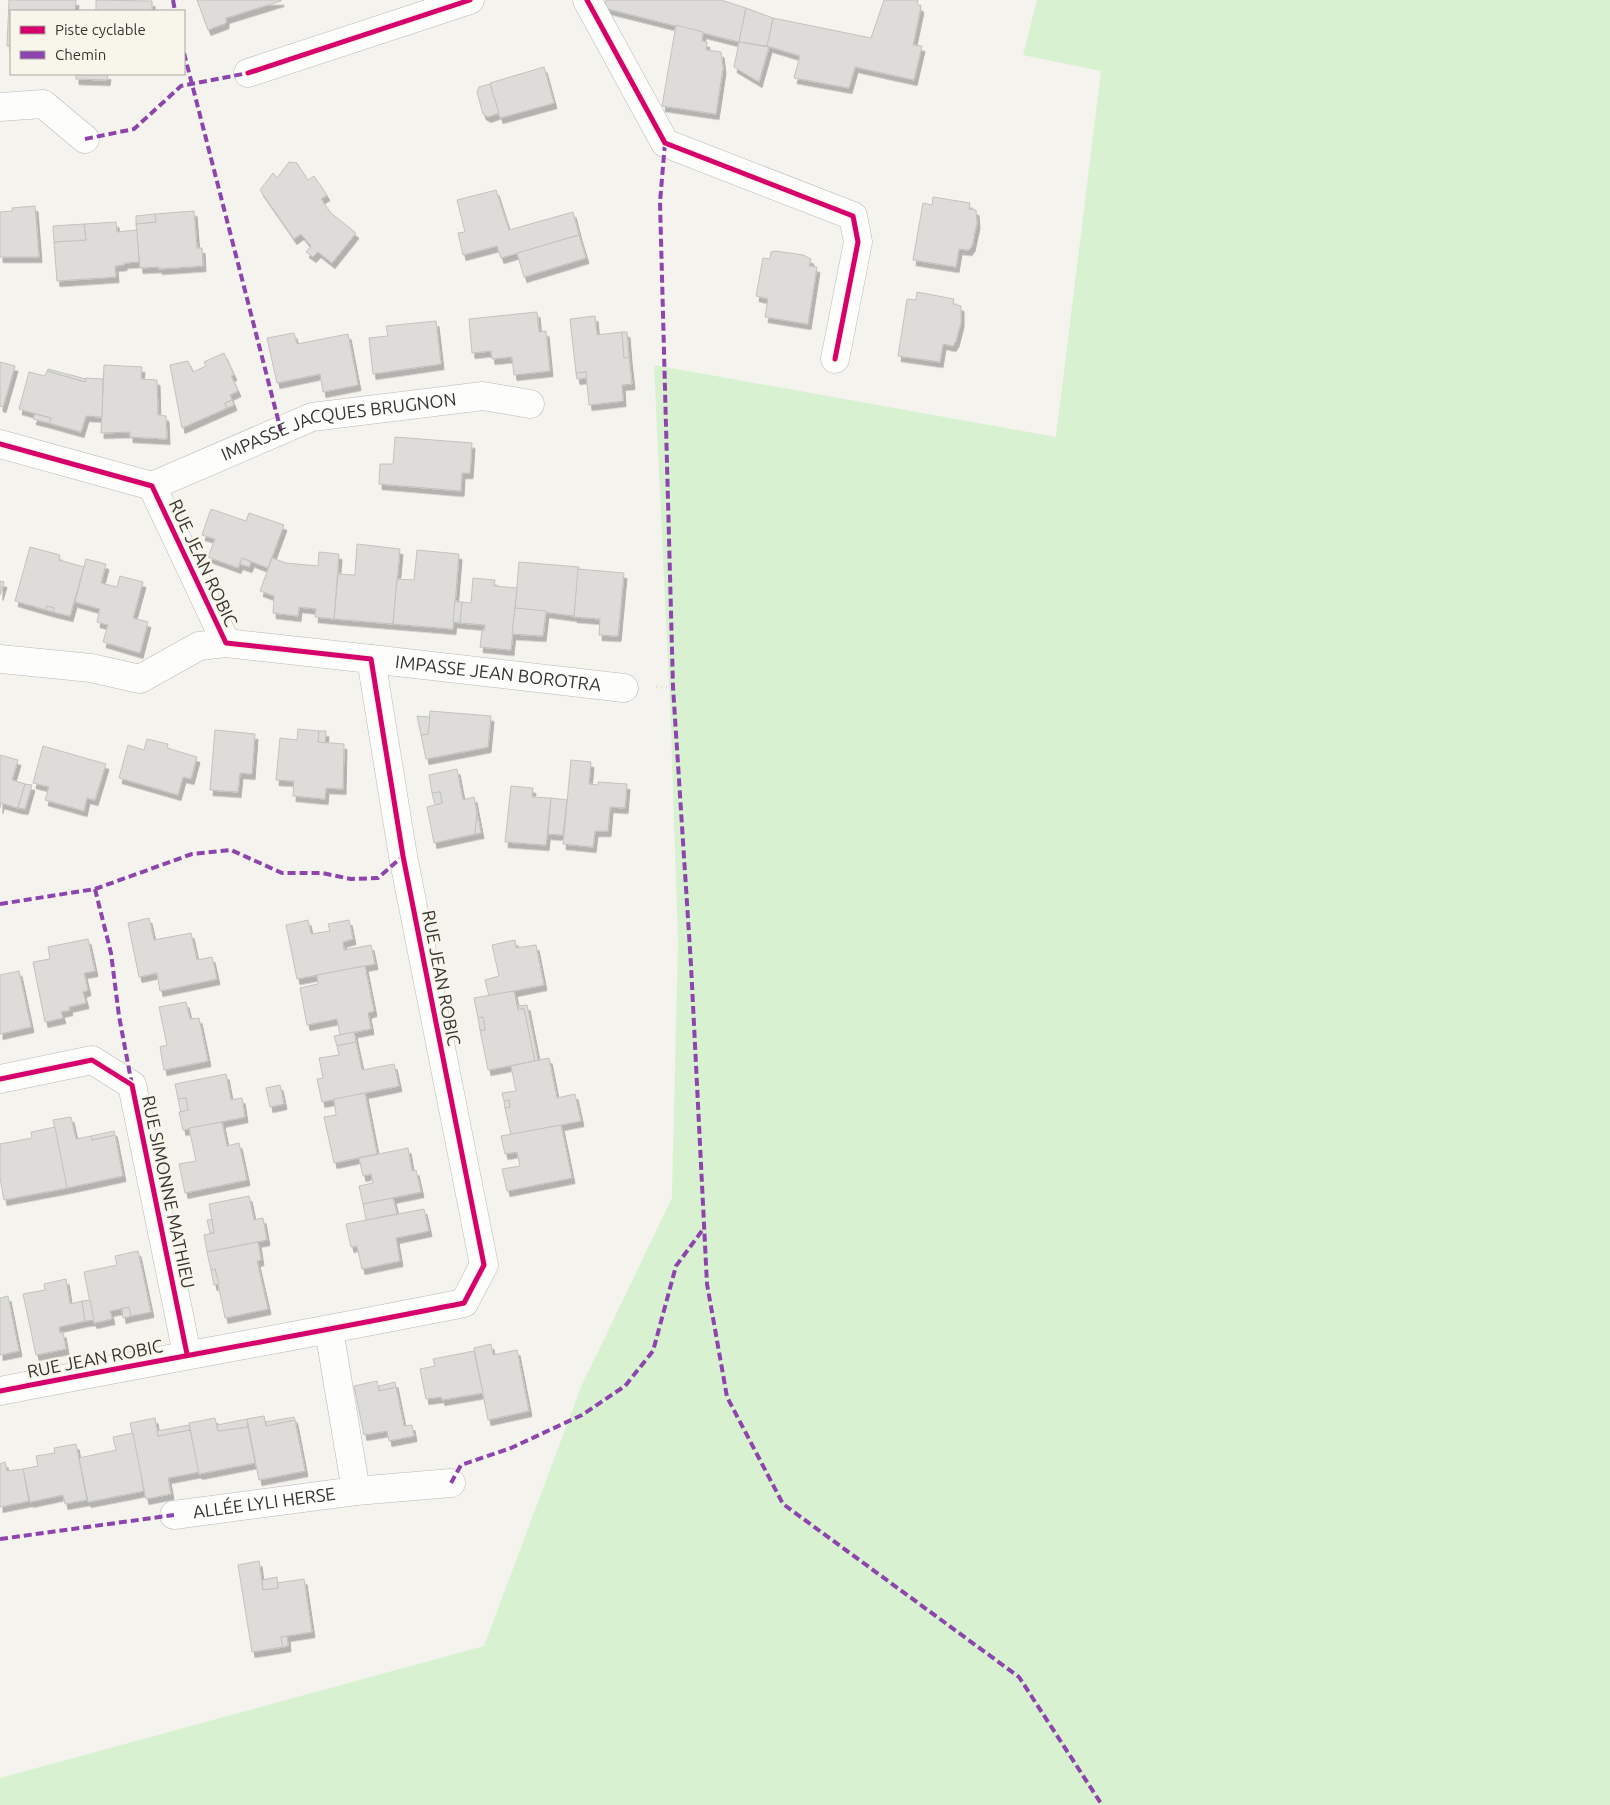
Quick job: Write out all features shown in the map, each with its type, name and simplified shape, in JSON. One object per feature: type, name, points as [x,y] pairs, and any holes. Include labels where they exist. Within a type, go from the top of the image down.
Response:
[{"type":"street","points":[[248,73],[470,0]]},
{"type":"street","points":[[587,0],[665,143],[853,216],[858,242],[836,359]]},
{"type":"street","points":[[0,107],[43,104],[86,139]]},
{"type":"street","name":"IMPASSE JACQUES BRUGNON","points":[[152,486],[312,417],[483,396],[530,404]]},
{"type":"street","name":"RUE JEAN ROBIC","points":[[0,444],[152,486],[226,643],[371,660],[403,856],[484,1265],[464,1303],[329,1330],[187,1354],[0,1391]]},
{"type":"street","points":[[0,659],[91,668],[140,679],[199,646],[226,643]]},
{"type":"street","name":"IMPASSE JEAN BOROTRA","points":[[371,660],[624,688]]},
{"type":"street","name":"RUE SIMONNE MATHIEU","points":[[0,1079],[92,1060],[132,1085],[187,1354]]},
{"type":"street","name":"ALLÉE LYLI HERSE","points":[[329,1330],[356,1491]]},
{"type":"street","name":"ALLÉE LYLI HERSE","points":[[174,1514],[356,1491],[450,1483]]},
{"type":"green space","points":[[1037,0],[1610,0],[1610,1805],[0,1805],[0,1778],[484,1646],[581,1387],[672,1198],[678,942],[671,727],[654,365],[1056,437],[1101,71],[1023,55]]},
{"type":"building","points":[[9,0],[76,0],[75,10],[10,10],[10,46],[7,46]]},
{"type":"building","points":[[96,0],[152,1],[152,10],[96,10]]},
{"type":"building","points":[[197,0],[281,1],[226,18],[226,23],[208,30]]},
{"type":"building","points":[[606,0],[721,0],[746,8],[739,42],[604,8]]},
{"type":"building","points":[[884,0],[918,0],[917,4],[921,7],[913,45],[922,46],[914,80],[855,67],[849,88],[794,78],[800,56],[767,46],[773,18],[871,38]]},
{"type":"building","points":[[746,8],[773,18],[767,46],[739,42]]},
{"type":"building","points":[[676,25],[703,32],[702,41],[707,42],[706,50],[721,52],[723,68],[716,114],[662,106]]},
{"type":"building","points":[[739,42],[769,47],[759,82],[734,67]]},
{"type":"building","points":[[544,67],[554,103],[500,118],[490,83]]},
{"type":"building","points":[[76,75],[108,75],[107,80],[76,79]]},
{"type":"building","points":[[490,84],[499,113],[488,117],[483,114],[477,92],[479,87]]},
{"type":"building","points":[[289,162],[297,163],[308,180],[314,176],[327,195],[321,199],[331,213],[356,233],[332,263],[318,252],[313,257],[306,252],[311,246],[301,234],[294,239],[260,190],[273,173],[277,178]]},
{"type":"building","points":[[496,190],[509,230],[573,212],[579,235],[501,258],[497,246],[463,255],[458,233],[465,232],[457,200]]},
{"type":"building","points":[[933,197],[970,203],[969,209],[976,210],[977,223],[972,246],[969,250],[959,249],[956,267],[913,260],[923,203],[932,205]]},
{"type":"building","points":[[35,206],[39,257],[0,257],[0,212],[13,211],[12,208]]},
{"type":"building","points":[[194,211],[197,248],[202,248],[203,266],[159,269],[159,267],[140,268],[136,224],[156,222],[155,214]]},
{"type":"building","points":[[155,214],[156,222],[136,224],[136,216]]},
{"type":"building","points":[[116,222],[117,232],[137,230],[139,262],[115,266],[116,277],[57,281],[54,242],[86,240],[84,224]]},
{"type":"building","points":[[84,224],[86,240],[54,242],[53,226]]},
{"type":"building","points":[[579,235],[586,258],[524,277],[517,253]]},
{"type":"building","points":[[771,252],[803,255],[811,259],[809,266],[817,267],[808,324],[765,317],[768,299],[756,296],[763,258],[770,259]]},
{"type":"building","points":[[917,292],[954,299],[953,304],[961,306],[961,322],[956,341],[953,346],[943,344],[940,362],[898,356],[907,299],[916,300]]},
{"type":"building","points":[[537,312],[539,332],[546,331],[550,371],[514,375],[512,357],[492,359],[491,351],[472,353],[469,319]]},
{"type":"building","points":[[595,316],[597,335],[622,332],[624,358],[629,357],[632,384],[622,385],[623,401],[589,405],[586,372],[576,373],[570,319]]},
{"type":"building","points":[[436,321],[441,364],[373,374],[369,338],[388,336],[386,326]]},
{"type":"building","points":[[622,332],[627,332],[629,357],[624,358]]},
{"type":"building","points":[[294,333],[297,344],[348,334],[358,385],[323,392],[320,374],[277,383],[267,338]]},
{"type":"building","points":[[224,353],[234,375],[231,376],[238,391],[230,395],[232,400],[225,403],[227,408],[182,428],[170,365],[188,361],[193,372],[206,366],[204,362]]},
{"type":"building","points":[[0,362],[15,366],[3,407],[0,406]]},
{"type":"building","points":[[104,365],[142,367],[141,379],[157,380],[158,415],[166,416],[167,439],[130,437],[130,432],[101,433]]},
{"type":"building","points":[[48,369],[86,379],[85,382],[47,371]]},
{"type":"building","points":[[47,371],[85,382],[86,378],[103,379],[102,417],[86,416],[81,432],[49,423],[51,418],[19,409],[29,372],[45,376]]},
{"type":"building","points":[[586,372],[587,378],[577,379],[576,373]]},
{"type":"building","points":[[232,400],[234,405],[227,408],[225,403]]},
{"type":"building","points":[[35,414],[51,418],[49,423],[33,419]]},
{"type":"building","points":[[395,437],[472,443],[470,473],[462,473],[461,491],[379,484],[380,464],[393,464]]},
{"type":"building","points":[[211,509],[246,521],[249,513],[284,525],[268,568],[242,558],[238,568],[208,557],[215,539],[202,535]]},
{"type":"building","points":[[357,544],[400,549],[393,624],[334,619],[338,574],[355,575]]},
{"type":"building","points":[[30,547],[60,555],[59,560],[84,567],[70,616],[53,612],[54,608],[47,606],[46,610],[15,601]]},
{"type":"building","points":[[417,550],[459,554],[453,629],[393,624],[397,579],[414,580]]},
{"type":"building","points":[[319,552],[339,554],[334,619],[315,617],[316,609],[299,607],[298,616],[273,613],[274,596],[260,591],[272,558],[286,563],[318,566]]},
{"type":"building","points":[[242,558],[251,562],[249,567],[240,564]]},
{"type":"building","points":[[86,559],[106,564],[101,583],[117,587],[120,576],[143,582],[133,618],[148,622],[140,653],[103,642],[108,625],[97,622],[100,609],[75,602]]},
{"type":"building","points":[[519,562],[579,567],[574,616],[515,608]]},
{"type":"building","points":[[578,569],[624,573],[618,636],[599,635],[600,619],[574,617]]},
{"type":"building","points":[[473,578],[495,580],[494,586],[517,588],[511,650],[480,647],[482,630],[484,631],[485,625],[460,623],[462,602],[471,603]]},
{"type":"building","points":[[0,581],[4,582],[0,595]]},
{"type":"building","points":[[455,601],[462,602],[460,623],[453,622]]},
{"type":"building","points":[[47,606],[54,608],[53,612],[46,610]]},
{"type":"building","points":[[515,608],[546,611],[543,636],[512,634]]},
{"type":"building","points":[[430,711],[491,716],[488,747],[426,759],[421,735],[428,734]]},
{"type":"building","points":[[417,716],[430,717],[428,734],[421,735]]},
{"type":"building","points":[[298,729],[319,731],[318,742],[344,744],[343,789],[326,788],[325,799],[293,796],[294,781],[276,780],[280,738],[297,740]]},
{"type":"building","points":[[215,730],[255,734],[252,774],[240,773],[238,792],[210,790]]},
{"type":"building","points":[[319,731],[326,731],[325,743],[318,742]]},
{"type":"building","points":[[147,739],[168,744],[167,748],[197,757],[191,779],[183,777],[178,795],[119,778],[128,745],[144,750]]},
{"type":"building","points":[[43,746],[106,764],[95,800],[87,798],[84,811],[45,800],[49,787],[33,783]]},
{"type":"building","points":[[0,755],[18,760],[12,780],[25,784],[18,808],[1,803],[0,808]]},
{"type":"building","points":[[571,760],[591,762],[589,784],[598,785],[598,782],[627,784],[625,808],[610,807],[608,831],[595,831],[593,847],[563,844]]},
{"type":"building","points":[[457,769],[463,800],[474,797],[477,813],[475,834],[434,843],[427,807],[442,803],[440,792],[432,793],[429,775]]},
{"type":"building","points":[[25,784],[32,785],[25,809],[18,808]]},
{"type":"building","points":[[511,786],[533,788],[532,797],[551,798],[546,845],[505,842]]},
{"type":"building","points":[[440,792],[442,803],[435,805],[432,793]]},
{"type":"building","points":[[551,798],[567,800],[563,835],[548,834]]},
{"type":"building","points":[[477,813],[481,833],[475,834]]},
{"type":"building","points":[[149,918],[154,940],[191,933],[197,960],[212,957],[217,979],[160,991],[157,973],[139,977],[128,923]]},
{"type":"building","points":[[308,920],[311,934],[330,931],[328,924],[349,920],[353,939],[343,942],[344,950],[371,945],[375,964],[297,979],[286,925]]},
{"type":"building","points":[[88,939],[95,971],[84,973],[88,990],[83,992],[86,1003],[69,1007],[70,1010],[61,1012],[63,1018],[45,1022],[33,962],[50,959],[48,947]]},
{"type":"building","points":[[515,940],[516,948],[536,945],[544,985],[489,996],[485,980],[499,976],[492,945]]},
{"type":"building","points":[[365,966],[374,1011],[368,1013],[371,1029],[340,1035],[337,1019],[307,1025],[300,988],[318,984],[317,975]]},
{"type":"building","points":[[19,971],[31,1027],[0,1034],[0,975]]},
{"type":"building","points":[[514,991],[518,1010],[524,1008],[535,1061],[488,1070],[480,1030],[485,1030],[483,1017],[478,1018],[474,998]]},
{"type":"building","points":[[186,1002],[190,1019],[199,1018],[208,1061],[164,1070],[160,1047],[167,1045],[159,1007]]},
{"type":"building","points":[[527,1005],[538,1060],[535,1061],[524,1008],[518,1010],[518,1006]]},
{"type":"building","points":[[483,1017],[485,1030],[480,1030],[478,1018]]},
{"type":"building","points":[[354,1032],[356,1042],[337,1046],[334,1036]]},
{"type":"building","points":[[356,1042],[362,1070],[394,1064],[399,1086],[322,1102],[317,1079],[323,1078],[319,1058],[339,1055],[337,1046]]},
{"type":"building","points":[[549,1058],[557,1098],[575,1094],[581,1121],[511,1135],[505,1108],[510,1107],[509,1100],[504,1101],[502,1093],[516,1091],[511,1066]]},
{"type":"building","points":[[226,1074],[231,1100],[242,1098],[245,1117],[183,1130],[179,1112],[188,1110],[186,1098],[178,1099],[175,1084]]},
{"type":"building","points":[[280,1085],[284,1104],[270,1107],[266,1088]]},
{"type":"building","points":[[365,1093],[377,1154],[334,1163],[324,1117],[336,1115],[334,1099]]},
{"type":"building","points":[[186,1098],[188,1110],[181,1112],[178,1099]]},
{"type":"building","points":[[509,1100],[510,1107],[505,1108],[504,1101]]},
{"type":"building","points":[[71,1117],[76,1139],[91,1136],[92,1140],[115,1135],[123,1176],[67,1188],[53,1120]]},
{"type":"building","points":[[222,1122],[227,1146],[239,1143],[247,1180],[185,1193],[179,1164],[196,1161],[189,1128]]},
{"type":"building","points":[[561,1125],[572,1178],[507,1191],[502,1169],[520,1166],[517,1152],[505,1154],[501,1136]]},
{"type":"building","points":[[55,1127],[67,1188],[4,1200],[0,1178],[0,1144],[32,1138],[31,1132]]},
{"type":"building","points":[[114,1131],[115,1135],[92,1140],[91,1136]]},
{"type":"building","points":[[408,1148],[412,1171],[416,1170],[421,1192],[363,1204],[359,1186],[373,1183],[371,1174],[363,1176],[359,1158]]},
{"type":"building","points":[[249,1196],[254,1220],[263,1218],[267,1240],[207,1252],[204,1235],[214,1233],[209,1204]]},
{"type":"building","points":[[393,1198],[397,1214],[366,1220],[363,1204]]},
{"type":"building","points":[[424,1209],[429,1231],[396,1238],[400,1261],[362,1269],[357,1246],[351,1247],[346,1224]]},
{"type":"building","points":[[212,1219],[214,1233],[210,1233],[207,1220]]},
{"type":"building","points":[[258,1242],[261,1260],[257,1261],[268,1309],[225,1318],[215,1269],[211,1270],[207,1252]]},
{"type":"building","points":[[138,1251],[151,1312],[131,1316],[129,1307],[110,1311],[112,1319],[94,1323],[84,1272],[117,1265],[115,1256]]},
{"type":"building","points":[[215,1269],[219,1284],[214,1285],[211,1270]]},
{"type":"building","points":[[66,1279],[70,1304],[82,1301],[85,1321],[59,1327],[60,1333],[63,1332],[66,1349],[36,1355],[23,1294],[45,1290],[44,1284]]},
{"type":"building","points":[[8,1296],[19,1351],[0,1355],[0,1298]]},
{"type":"building","points":[[90,1300],[94,1320],[85,1321],[82,1301]]},
{"type":"building","points":[[129,1307],[131,1316],[123,1318],[122,1309]]},
{"type":"building","points":[[491,1344],[493,1355],[517,1350],[529,1411],[488,1420],[474,1348]]},
{"type":"building","points":[[474,1351],[483,1393],[442,1400],[441,1397],[426,1399],[420,1369],[435,1366],[433,1359]]},
{"type":"building","points":[[377,1381],[379,1391],[396,1387],[404,1426],[412,1425],[414,1436],[389,1441],[387,1431],[364,1435],[354,1386]]},
{"type":"building","points":[[395,1382],[396,1387],[379,1391],[379,1386]]},
{"type":"building","points":[[264,1416],[266,1426],[295,1420],[305,1471],[259,1480],[247,1419]]},
{"type":"building","points":[[294,1417],[295,1420],[266,1426],[266,1422]]},
{"type":"building","points":[[155,1418],[158,1436],[190,1430],[199,1472],[168,1478],[171,1494],[146,1499],[130,1423]]},
{"type":"building","points":[[215,1418],[218,1431],[248,1427],[255,1463],[199,1474],[189,1423]]},
{"type":"building","points":[[247,1419],[248,1427],[218,1431],[217,1425]]},
{"type":"building","points":[[189,1425],[190,1430],[158,1436],[157,1431]]},
{"type":"building","points":[[133,1433],[144,1491],[88,1502],[79,1458],[116,1450],[113,1437]]},
{"type":"building","points":[[76,1444],[87,1500],[65,1504],[63,1495],[30,1502],[23,1469],[38,1466],[36,1456],[55,1453],[54,1448]]},
{"type":"building","points":[[5,1462],[7,1471],[23,1469],[29,1501],[0,1507],[0,1464]]},
{"type":"building","points":[[259,1561],[263,1590],[278,1588],[277,1583],[304,1579],[312,1632],[281,1637],[283,1647],[252,1652],[238,1565]]},
{"type":"building","points":[[277,1577],[278,1588],[263,1590],[262,1580]]},
{"type":"building","points":[[287,1636],[288,1646],[283,1647],[281,1637]]},
{"type":"marked path","points":[[173,0],[175,10]]},
{"type":"marked path","points":[[185,57],[281,431]]},
{"type":"marked path","points":[[85,139],[134,129],[181,86],[248,73]]},
{"type":"marked path","points":[[665,143],[660,202],[673,687],[691,965],[707,1284],[727,1397],[783,1504],[1019,1677],[1102,1805]]},
{"type":"marked path","points":[[0,904],[95,889],[192,854],[231,850],[282,873],[322,873],[351,879],[378,878],[403,856]]},
{"type":"marked path","points":[[95,889],[111,953],[119,1016],[132,1085]]},
{"type":"marked path","points":[[451,1483],[461,1465],[511,1448],[582,1415],[625,1386],[653,1351],[676,1266],[704,1228]]},
{"type":"marked path","points":[[0,1539],[174,1515]]},
{"type":"cycle path","points":[[248,73],[470,0]]},
{"type":"cycle path","points":[[587,0],[665,143],[853,216],[858,242],[835,359]]},
{"type":"cycle path","points":[[0,444],[152,486],[226,643],[371,659],[403,856],[484,1265],[464,1303],[0,1391]]},
{"type":"cycle path","points":[[0,1079],[92,1060],[132,1085],[187,1354]]}]
